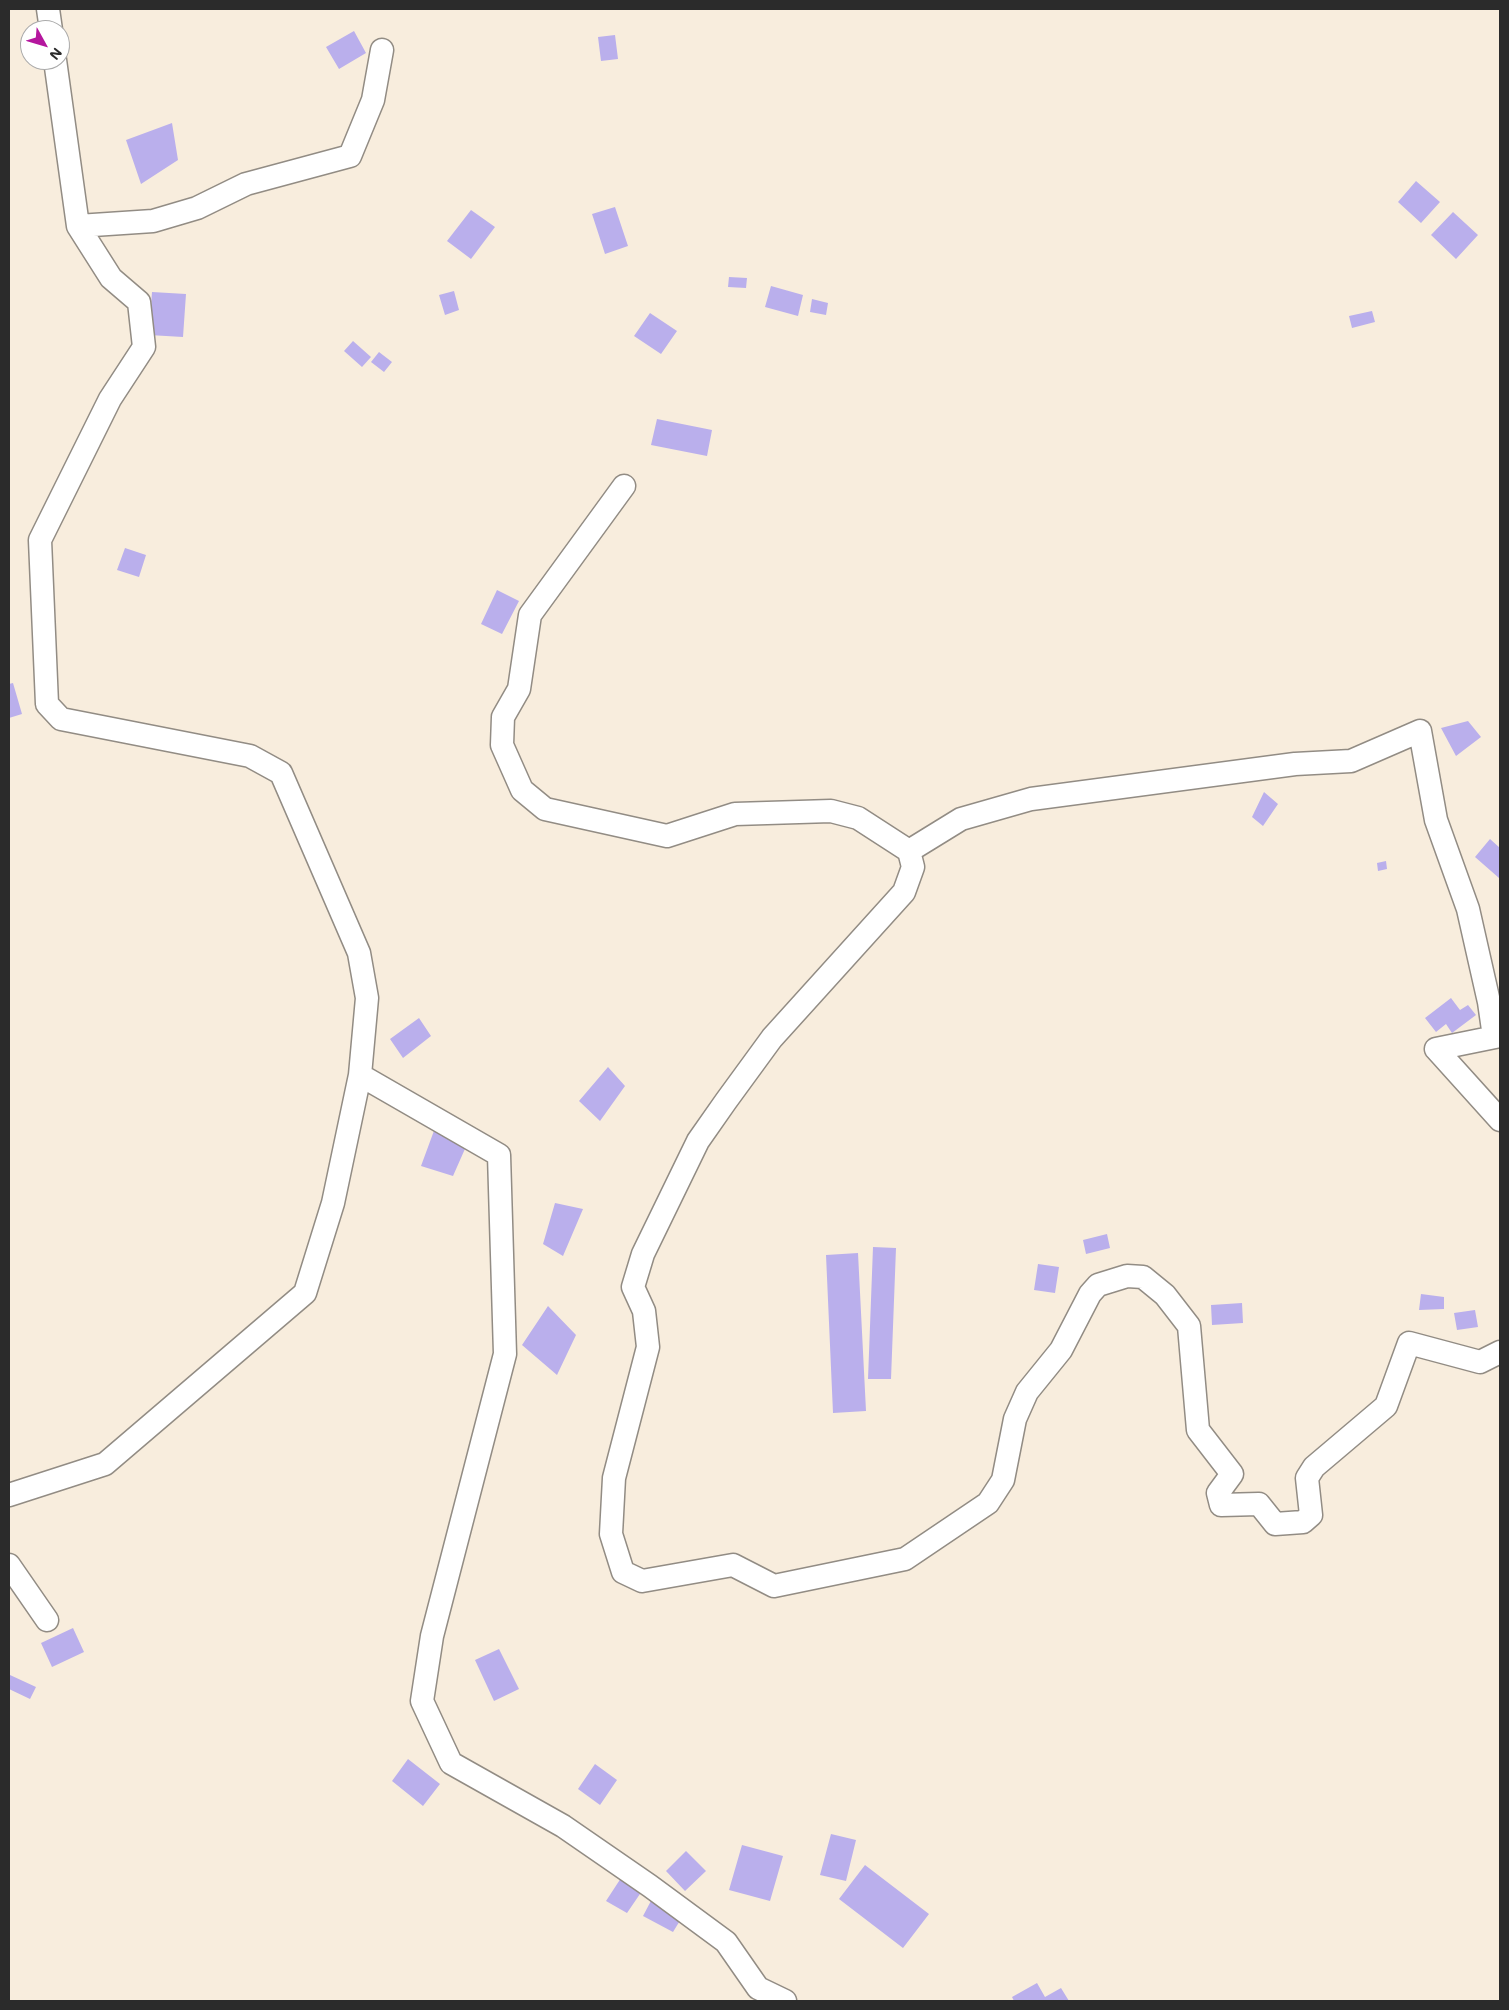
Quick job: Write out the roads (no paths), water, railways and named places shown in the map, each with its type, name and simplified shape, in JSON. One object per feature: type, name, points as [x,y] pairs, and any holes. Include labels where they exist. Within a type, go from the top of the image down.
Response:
[{"type":"street","points":[[78,226],[152,221],[197,208],[246,184],[350,156],[373,100],[382,50]]},
{"type":"street","points":[[9,1495],[105,1464],[305,1294],[332,1203],[360,1075],[366,998],[359,953],[281,773],[250,756],[61,719],[47,704],[40,540],[110,399],[144,347],[139,302],[111,278],[78,226],[56,70]]},
{"type":"street","points":[[624,486],[530,616],[519,689],[502,717],[502,745],[522,790],[545,809],[667,836],[735,814],[831,811],[858,818],[908,851],[913,867],[904,892],[772,1038],[698,1140],[643,1254],[633,1287],[644,1311],[648,1347],[614,1478],[611,1534],[623,1572],[642,1581],[733,1565],[774,1586],[905,1559],[988,1503],[1003,1480],[1015,1419],[1027,1392],[1061,1350],[1090,1294],[1098,1285],[1127,1276],[1143,1277],[1164,1295],[1189,1326],[1198,1430],[1232,1474],[1218,1493],[1221,1504],[1259,1504],[1275,1524],[1303,1522],[1311,1515],[1307,1478],[1314,1467],[1386,1406],[1409,1343],[1480,1362],[1500,1352]]},
{"type":"street","points":[[908,851],[961,819],[1031,799],[1295,764],[1351,760],[1420,731],[1436,820],[1468,909],[1497,1036],[1436,1049],[1500,1120]]},
{"type":"street","points":[[360,1075],[499,1155],[505,1354],[432,1636],[422,1701],[451,1763],[563,1826],[650,1886],[726,1942],[758,1988],[785,2001]]},
{"type":"street","points":[[9,1565],[47,1620]]}]
